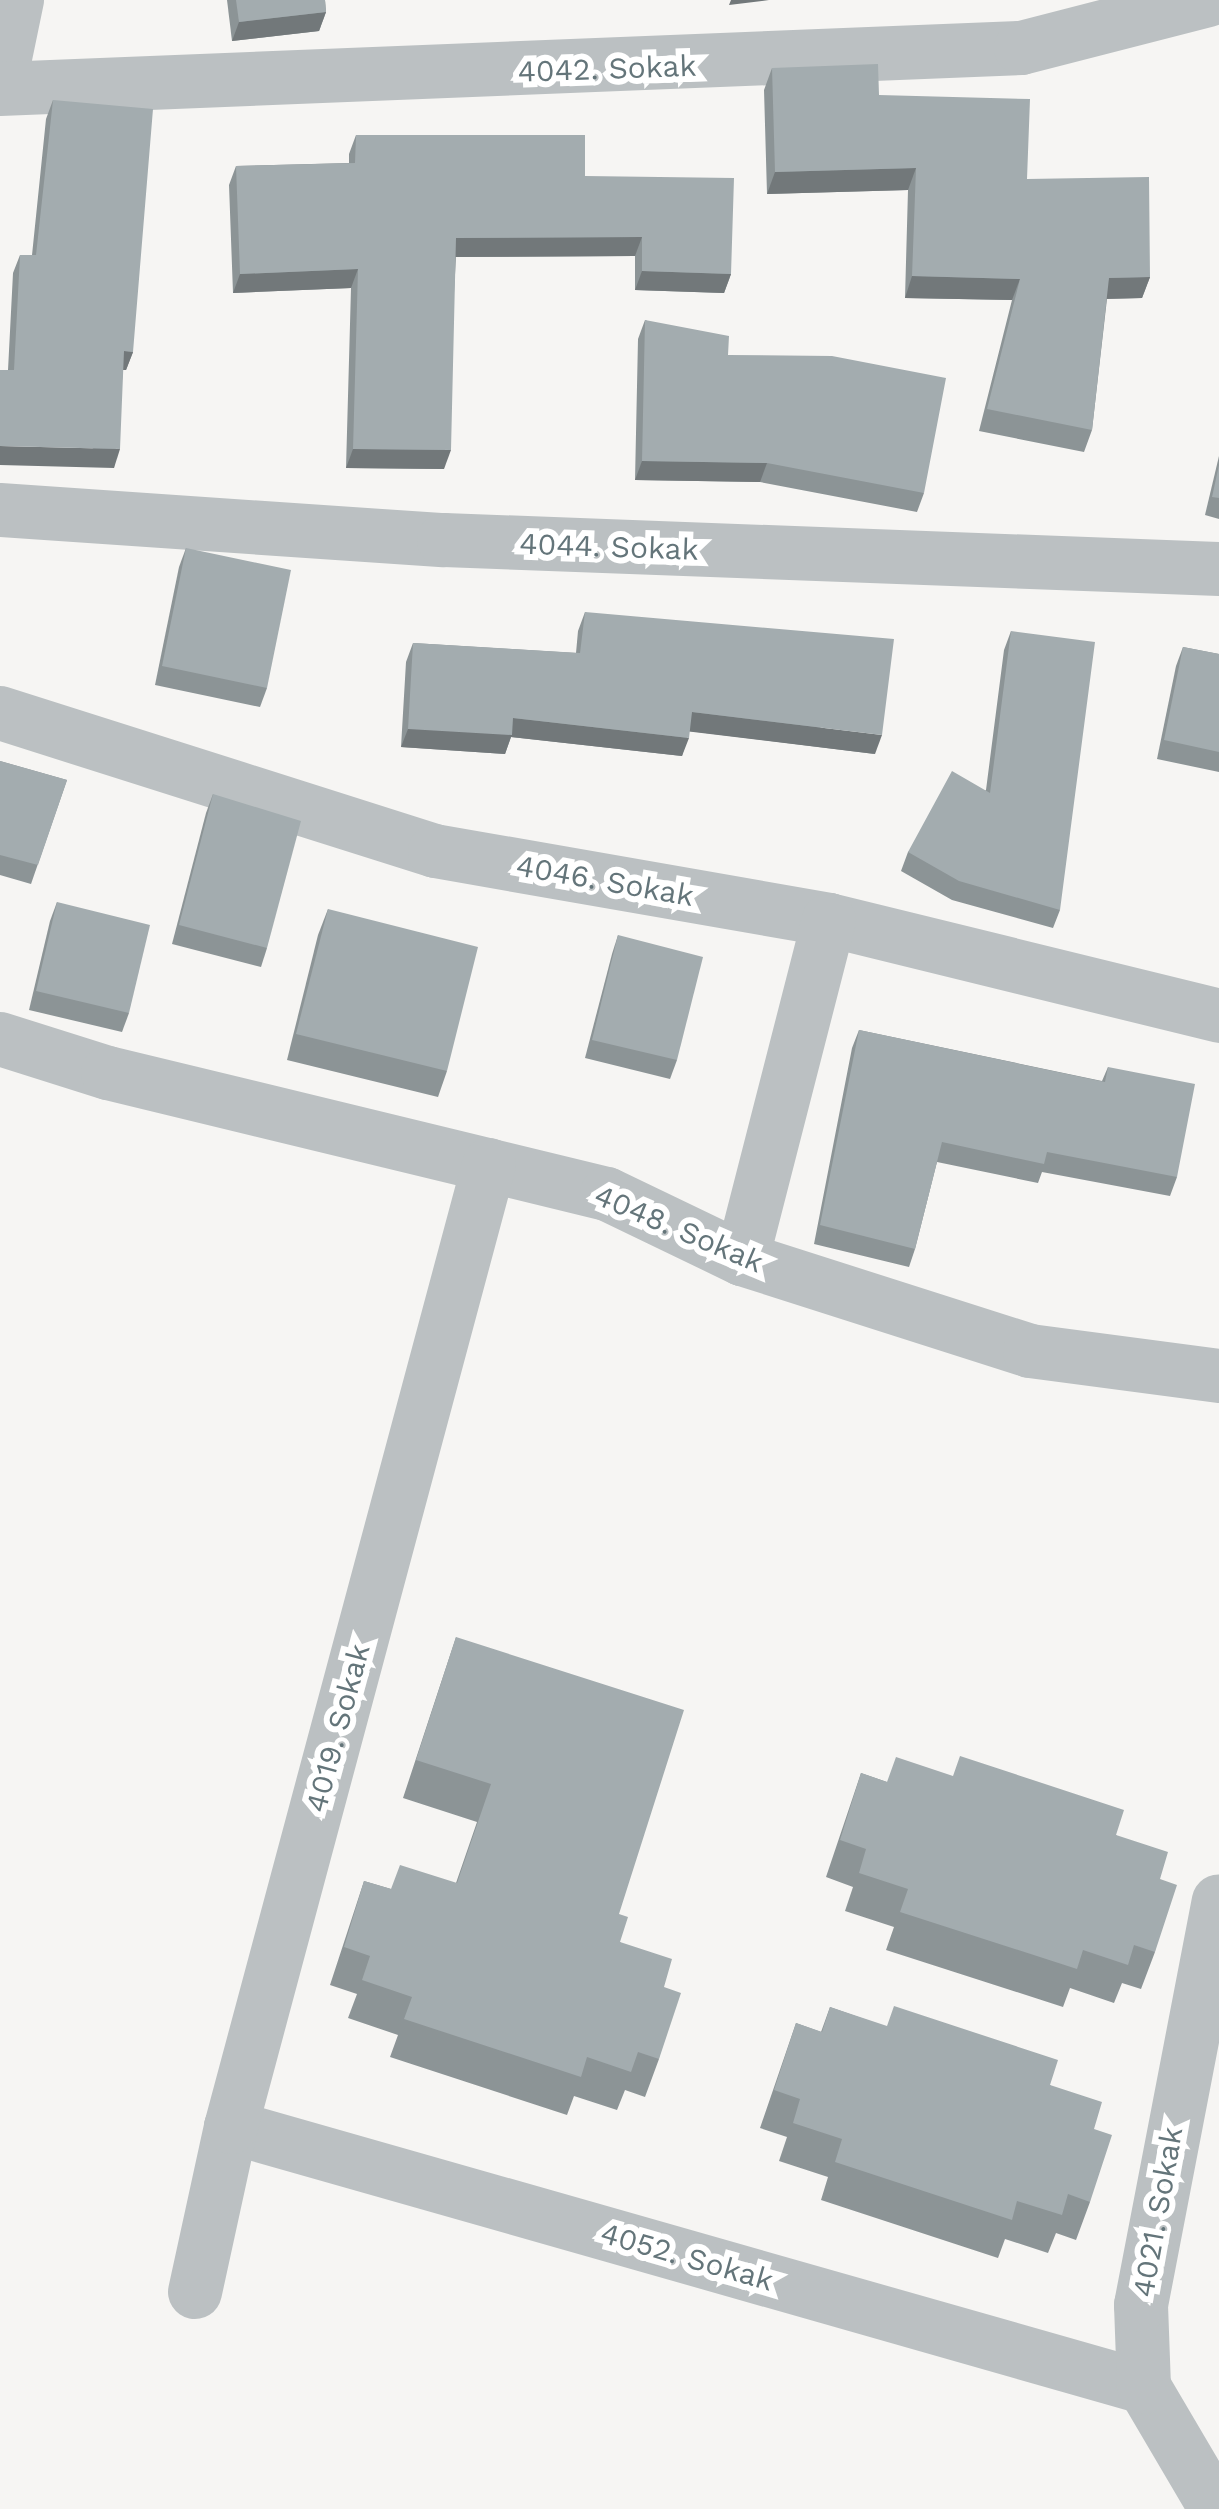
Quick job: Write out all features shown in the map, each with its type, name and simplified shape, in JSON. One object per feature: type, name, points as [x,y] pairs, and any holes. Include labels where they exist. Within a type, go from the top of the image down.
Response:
[{"type":"street","points":[[0,86],[17,0]]},
{"type":"street","name":"4042. Sokak","points":[[0,86],[1021,48],[1208,0]]},
{"type":"street","name":"4044. Sokak","points":[[0,509],[467,541],[1219,569]]},
{"type":"street","name":"4046. Sokak","points":[[0,713],[436,851],[830,920],[1219,1016]]},
{"type":"street","points":[[742,1259],[830,920]]},
{"type":"street","name":"4048. Sokak","points":[[0,1039],[607,1194],[742,1259],[1030,1351],[1219,1376]]},
{"type":"street","name":"4019. Sokak","points":[[196,2292],[231,2127],[489,1165]]},
{"type":"street","name":"4021. Sokak","points":[[1216,2509],[1144,2387],[1141,2305],[1219,1900]]},
{"type":"street","name":"4052. Sokak","points":[[231,2127],[1144,2387]]},
{"type":"building","points":[[236,0],[325,0],[326,12],[239,22]]},
{"type":"building","points":[[878,64],[879,95],[1030,99],[1027,179],[1149,177],[1150,277],[1109,278],[1092,430],[987,409],[1020,279],[912,276],[916,168],[775,172],[772,68]]},
{"type":"building","points":[[53,100],[153,109],[133,352],[124,351],[120,449],[0,446],[0,370],[14,370],[20,255],[36,255]]},
{"type":"building","points":[[356,135],[585,135],[585,176],[734,178],[731,274],[642,271],[642,237],[456,238],[451,450],[353,449],[358,269],[240,274],[236,166],[355,163]]},
{"type":"building","points":[[645,320],[729,336],[728,355],[832,356],[946,378],[924,493],[767,463],[642,461]]},
{"type":"building","points":[[1219,465],[1219,498],[1212,497]]},
{"type":"building","points":[[186,548],[291,570],[267,688],[162,666]]},
{"type":"building","points":[[585,612],[894,639],[882,735],[692,712],[689,738],[513,718],[512,735],[408,729],[413,643],[580,653]]},
{"type":"building","points":[[1011,631],[1095,642],[1060,910],[959,881],[908,852],[952,771],[990,793]]},
{"type":"building","points":[[1183,647],[1219,654],[1219,752],[1164,740]]},
{"type":"building","points":[[0,761],[67,780],[38,865],[0,855]]},
{"type":"building","points":[[213,794],[301,821],[267,948],[179,925]]},
{"type":"building","points":[[57,902],[150,925],[129,1013],[36,991]]},
{"type":"building","points":[[328,909],[478,947],[447,1071],[296,1034]]},
{"type":"building","points":[[618,935],[703,957],[677,1060],[592,1040]]},
{"type":"building","points":[[859,1030],[1105,1082],[1108,1067],[1195,1084],[1177,1177],[1047,1152],[1044,1164],[942,1142],[915,1249],[820,1225]]},
{"type":"building","points":[[456,1637],[684,1710],[619,1914],[628,1917],[620,1942],[672,1959],[664,1987],[681,1993],[659,2059],[638,2052],[631,2072],[587,2057],[581,2077],[404,2019],[412,1997],[362,1980],[370,1956],[344,1947],[364,1881],[391,1889],[400,1865],[457,1883],[491,1784],[416,1760]]},
{"type":"building","points":[[960,1756],[1124,1810],[1116,1835],[1168,1852],[1160,1879],[1177,1885],[1155,1952],[1134,1945],[1128,1965],[1083,1950],[1077,1969],[900,1912],[908,1889],[859,1873],[866,1849],[840,1840],[861,1773],[887,1782],[896,1757],[953,1776]]},
{"type":"building","points":[[894,2006],[1058,2060],[1050,2085],[1102,2102],[1094,2129],[1112,2135],[1090,2202],[1068,2194],[1062,2215],[1017,2201],[1012,2220],[835,2162],[842,2139],[793,2123],[800,2099],[774,2090],[796,2023],[822,2032],[830,2007],[887,2026]]}]
